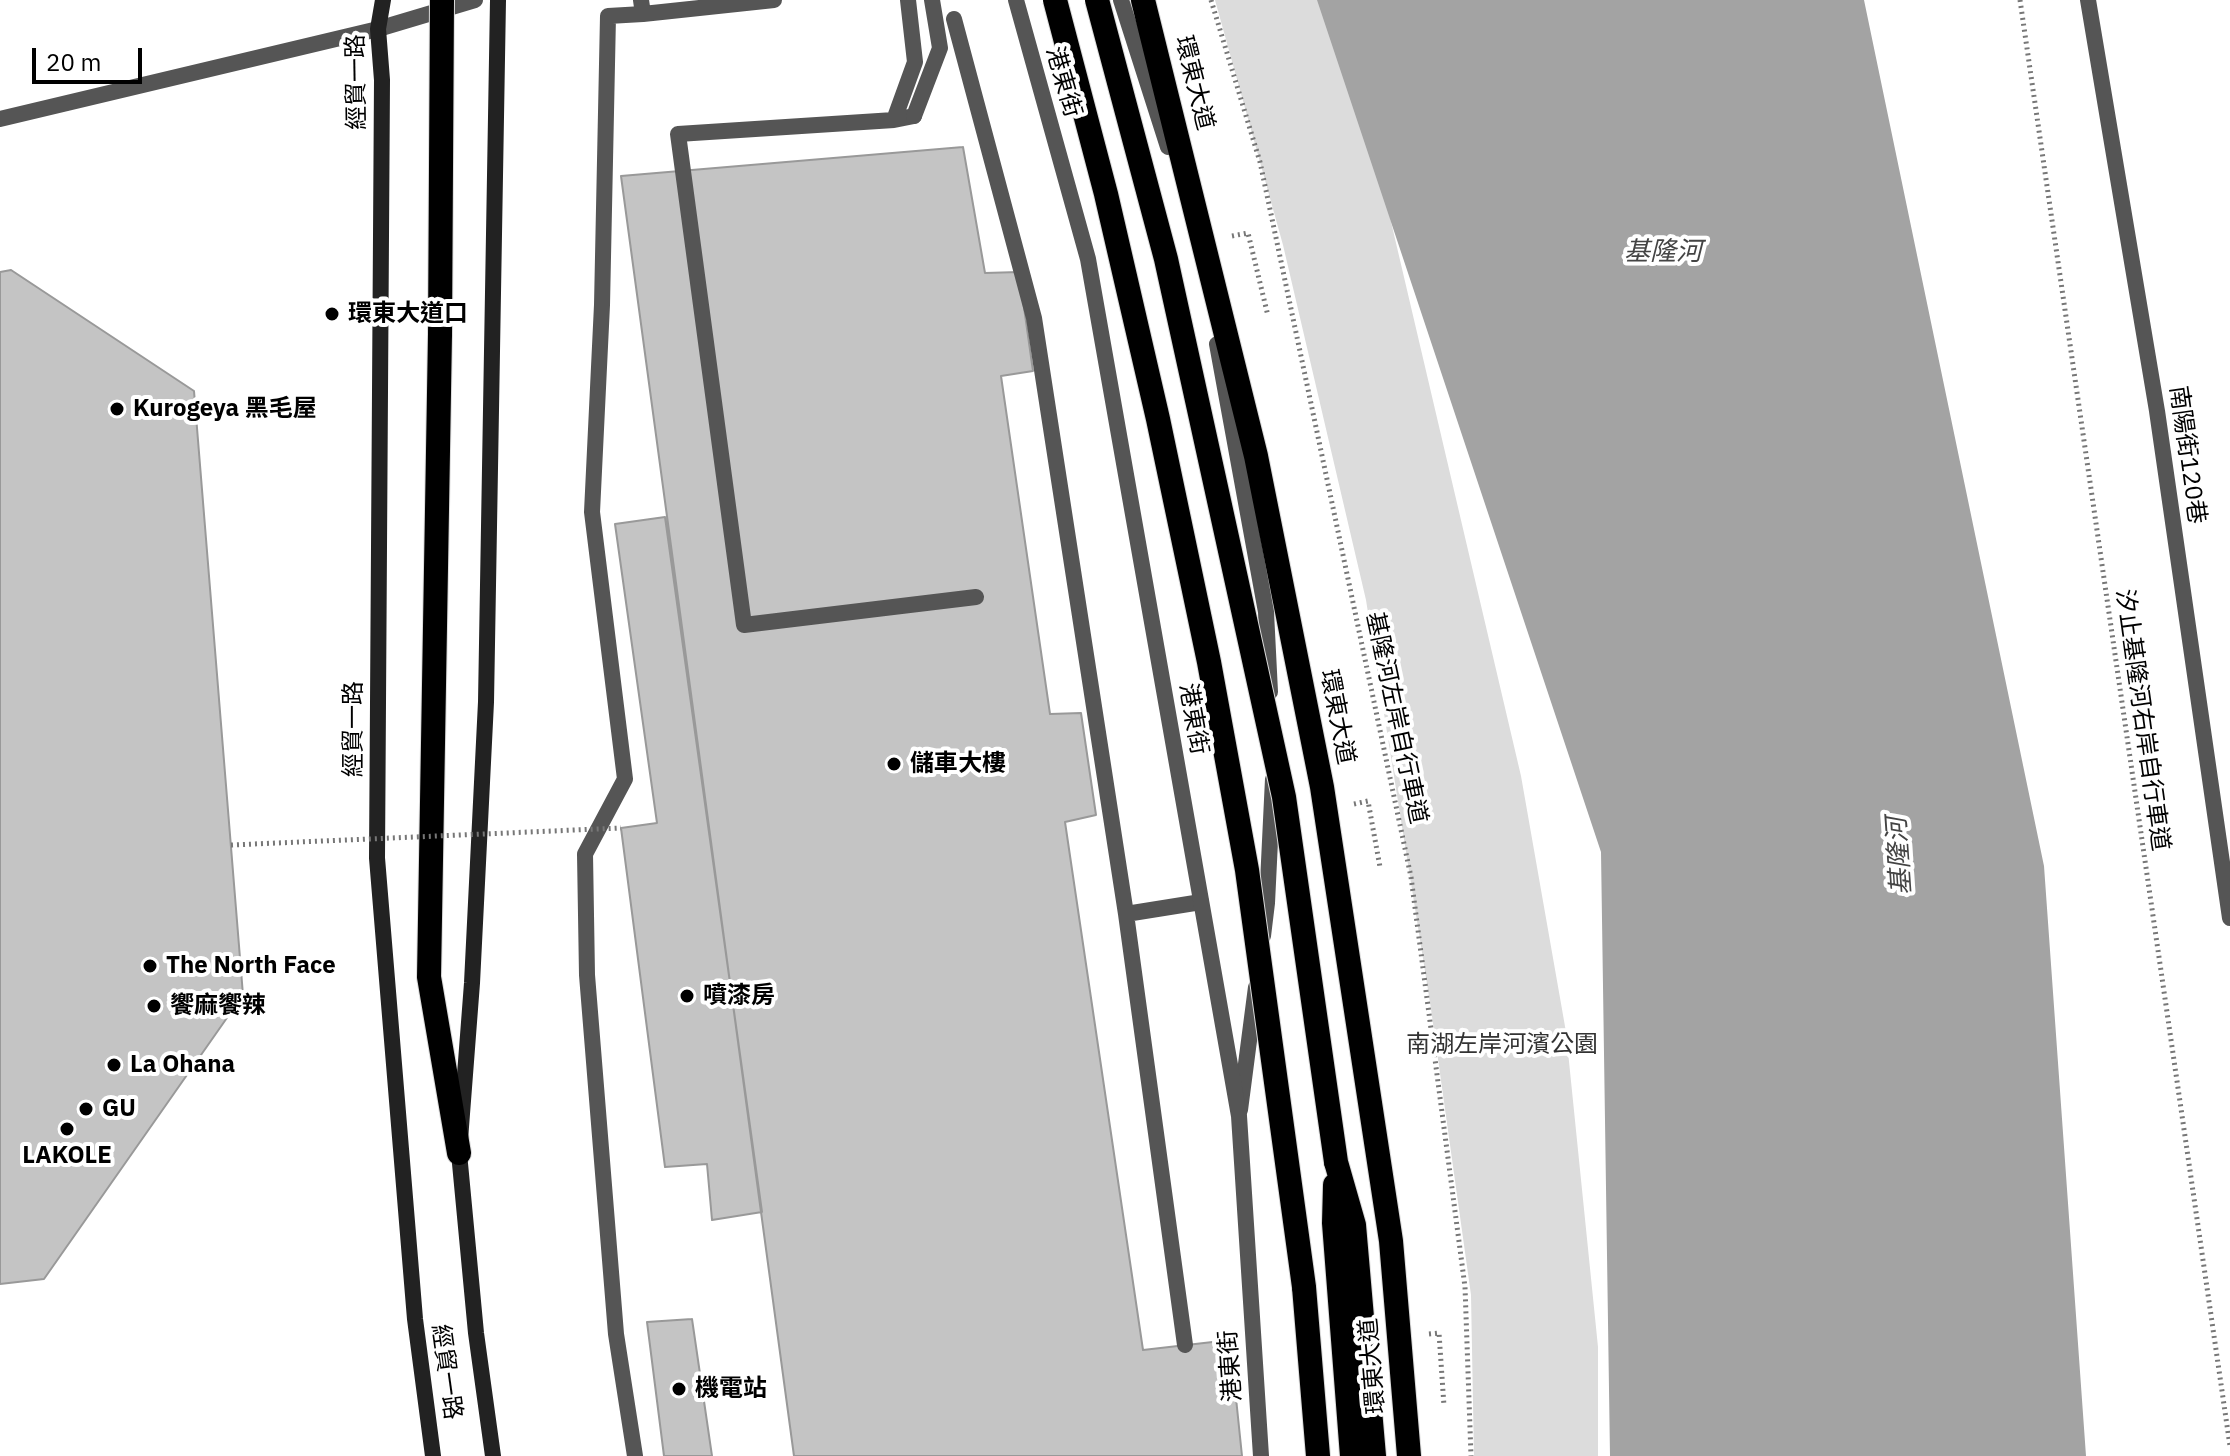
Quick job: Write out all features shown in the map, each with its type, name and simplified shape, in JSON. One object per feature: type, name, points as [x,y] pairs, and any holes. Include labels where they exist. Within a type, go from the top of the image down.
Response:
[{"type":"highway","points":[[442,0],[440,334],[429,977],[459,1153]]},
{"type":"highway","points":[[1055,0],[1106,194],[1158,419],[1209,662],[1247,870],[1304,1287],[1318,1456]]},
{"type":"highway","points":[[1097,0],[1166,259],[1284,797],[1336,1162],[1354,1225],[1374,1456]]},
{"type":"highway","name":"環東大道","points":[[1143,0],[1256,456],[1322,787],[1391,1241],[1409,1456]]},
{"type":"highway","points":[[1336,1162],[1334,1223],[1352,1456]]},
{"type":"street","name":"經貿一路","points":[[383,0],[378,29],[382,80],[377,858],[415,1319],[433,1456]]},
{"type":"street","points":[[0,119],[378,29],[475,0]]},
{"type":"street","name":"經貿一路","points":[[493,1456],[476,1333],[459,1153],[472,983],[486,702],[498,0]]},
{"type":"street","points":[[635,1456],[613,1303],[587,975],[585,854],[625,779],[592,512],[602,305],[608,16],[642,7],[774,0]]},
{"type":"street","points":[[896,112],[915,62],[908,0]]},
{"type":"street","points":[[932,0],[940,48],[914,116],[896,112],[678,134],[744,625],[976,597]]},
{"type":"street","name":"港東街","points":[[1016,0],[1088,259],[1239,1116],[1261,1456]]},
{"type":"street","points":[[1121,0],[1189,215],[1220,357],[1266,612],[1273,782],[1267,903],[1239,1116]]},
{"type":"street","name":"南陽街120巷","points":[[2088,0],[2157,411],[2230,918]]},
{"type":"street","points":[[954,19],[1034,318],[1126,914],[1185,1345]]},
{"type":"street","points":[[1126,914],[1201,902]]},
{"type":"path","name":"基隆河左岸自行車道","points":[[1211,0],[1260,162],[1411,877],[1465,1287],[1471,1456]]},
{"type":"path","name":"汐止基隆河右岸自行車道","points":[[2020,0],[2230,1446]]},
{"type":"path","points":[[1235,250],[1232,236],[1248,233],[1268,316]]},
{"type":"path","points":[[1356,816],[1353,803],[1368,801],[1380,867]]},
{"type":"path","points":[[231,845],[621,828]]},
{"type":"green space","name":"南湖左岸河濱公園","points":[[1215,0],[1339,0],[1521,776],[1566,1032],[1598,1347],[1598,1456],[1474,1456],[1471,1295],[1431,1009],[1366,600],[1283,245]]},
{"type":"water","name":"基隆河","points":[[1317,0],[1864,0],[2044,866],[2086,1456],[1610,1456],[1601,852]]},
{"type":"building","name":"儲車大樓","points":[[963,147],[985,273],[1019,272],[1033,371],[1001,376],[1050,714],[1081,713],[1096,815],[1065,822],[1143,1350],[1230,1340],[1242,1456],[794,1456],[621,176]]},
{"type":"building","points":[[11,270],[194,391],[243,995],[44,1279],[0,1284],[0,272]]},
{"type":"building","name":"噴漆房","points":[[665,517],[762,1212],[712,1220],[707,1164],[665,1167],[621,828],[657,823],[615,524]]},
{"type":"building","name":"機電站","points":[[692,1319],[712,1456],[664,1456],[647,1322]]},
{"type":"place","name":"環東大道口","points":[[332,314]]},
{"type":"place","name":"Kurogeya 黑毛屋","points":[[117,409]]},
{"type":"place","name":"儲車大樓","points":[[894,764]]},
{"type":"place","name":"The North Face","points":[[150,966]]},
{"type":"place","name":"噴漆房","points":[[687,996]]},
{"type":"place","name":"饗麻饗辣","points":[[154,1006]]},
{"type":"place","name":"La Ohana","points":[[114,1065]]},
{"type":"place","name":"GU","points":[[86,1109]]},
{"type":"place","name":"LAKOLE","points":[[67,1129]]},
{"type":"place","name":"機電站","points":[[679,1389]]}]
